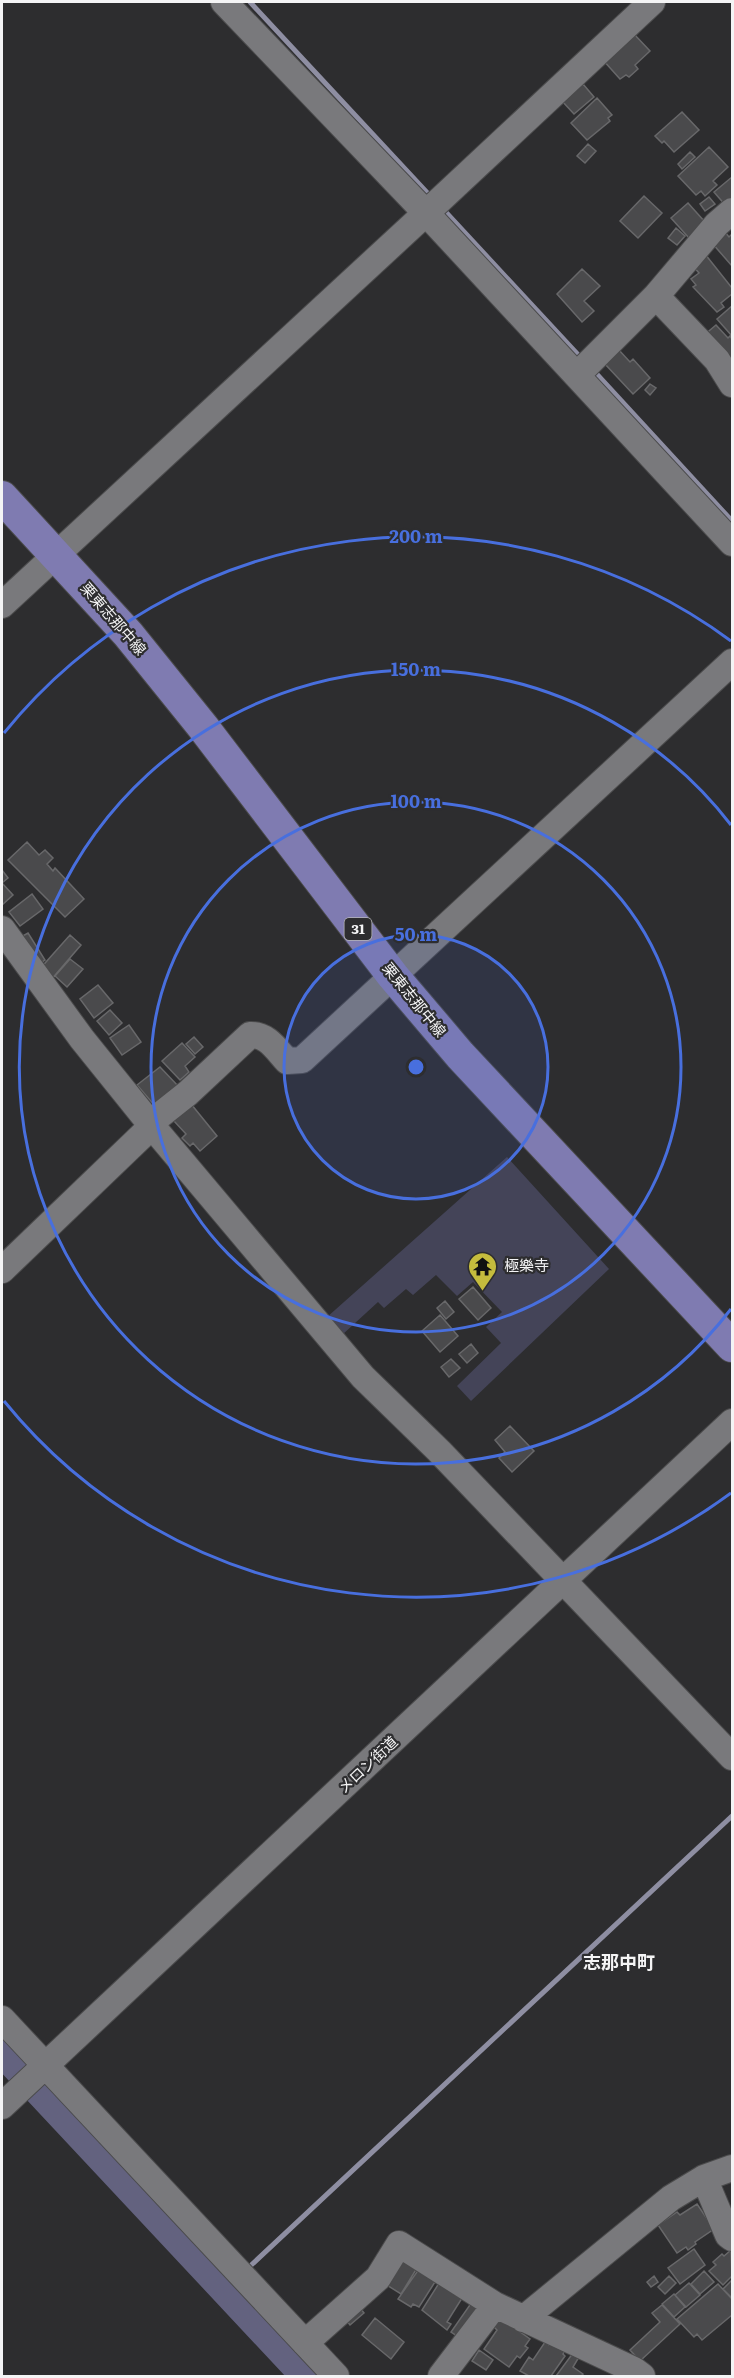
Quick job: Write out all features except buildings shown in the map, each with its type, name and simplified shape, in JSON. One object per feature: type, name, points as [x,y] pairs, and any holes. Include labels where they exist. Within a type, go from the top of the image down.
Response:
[{"type":"main road","name":"栗東志那中線","points":[[2,497],[128,634],[203,727],[393,976],[460,1055],[732,1346]]},
{"type":"street","points":[[224,2],[433,207],[584,367],[732,543]]},
{"type":"street","points":[[2,605],[652,2]]},
{"type":"street","points":[[584,367],[656,296],[714,227],[732,211]]},
{"type":"street","points":[[656,296],[717,360],[732,384]]},
{"type":"street","points":[[2,1270],[152,1126],[159,1116],[188,1093],[250,1035],[256,1034],[265,1038],[287,1061],[302,1060],[732,662]]},
{"type":"street","points":[[2,929],[82,1039],[152,1126],[363,1377],[439,1451],[732,1757]]},
{"type":"street","name":"メロン街道","points":[[10,2099],[732,1422]]},
{"type":"street","points":[[2,2019],[43,2069],[336,2376]]},
{"type":"street","points":[[523,2319],[671,2198],[704,2178],[732,2168]]},
{"type":"street","points":[[704,2178],[728,2235],[732,2238]]},
{"type":"street","points":[[305,2343],[378,2278],[399,2244],[495,2305],[634,2370],[642,2376]]},
{"type":"street","points":[[441,2376],[495,2305]]},
{"type":"shaded area","points":[[507,1157],[609,1269],[471,1401],[457,1386],[501,1343],[486,1327],[502,1312],[473,1282],[457,1296],[436,1275],[413,1295],[406,1289],[384,1308],[378,1302],[342,1335],[326,1318]]},
{"type":"waterway","points":[[250,2],[433,199]]},
{"type":"waterway","points":[[442,208],[582,359]]},
{"type":"waterway","points":[[593,370],[732,521]]},
{"type":"waterway","points":[[247,2269],[732,1816]]},
{"type":"waterway","points":[[2,2050],[307,2376]]},
{"type":"waterway","points":[[225,2289],[236,2279]]},
{"type":"place","name":"極樂寺","points":[[483,1292]]},
{"type":"district","name":"志那中町","points":[[619,1963]]}]
